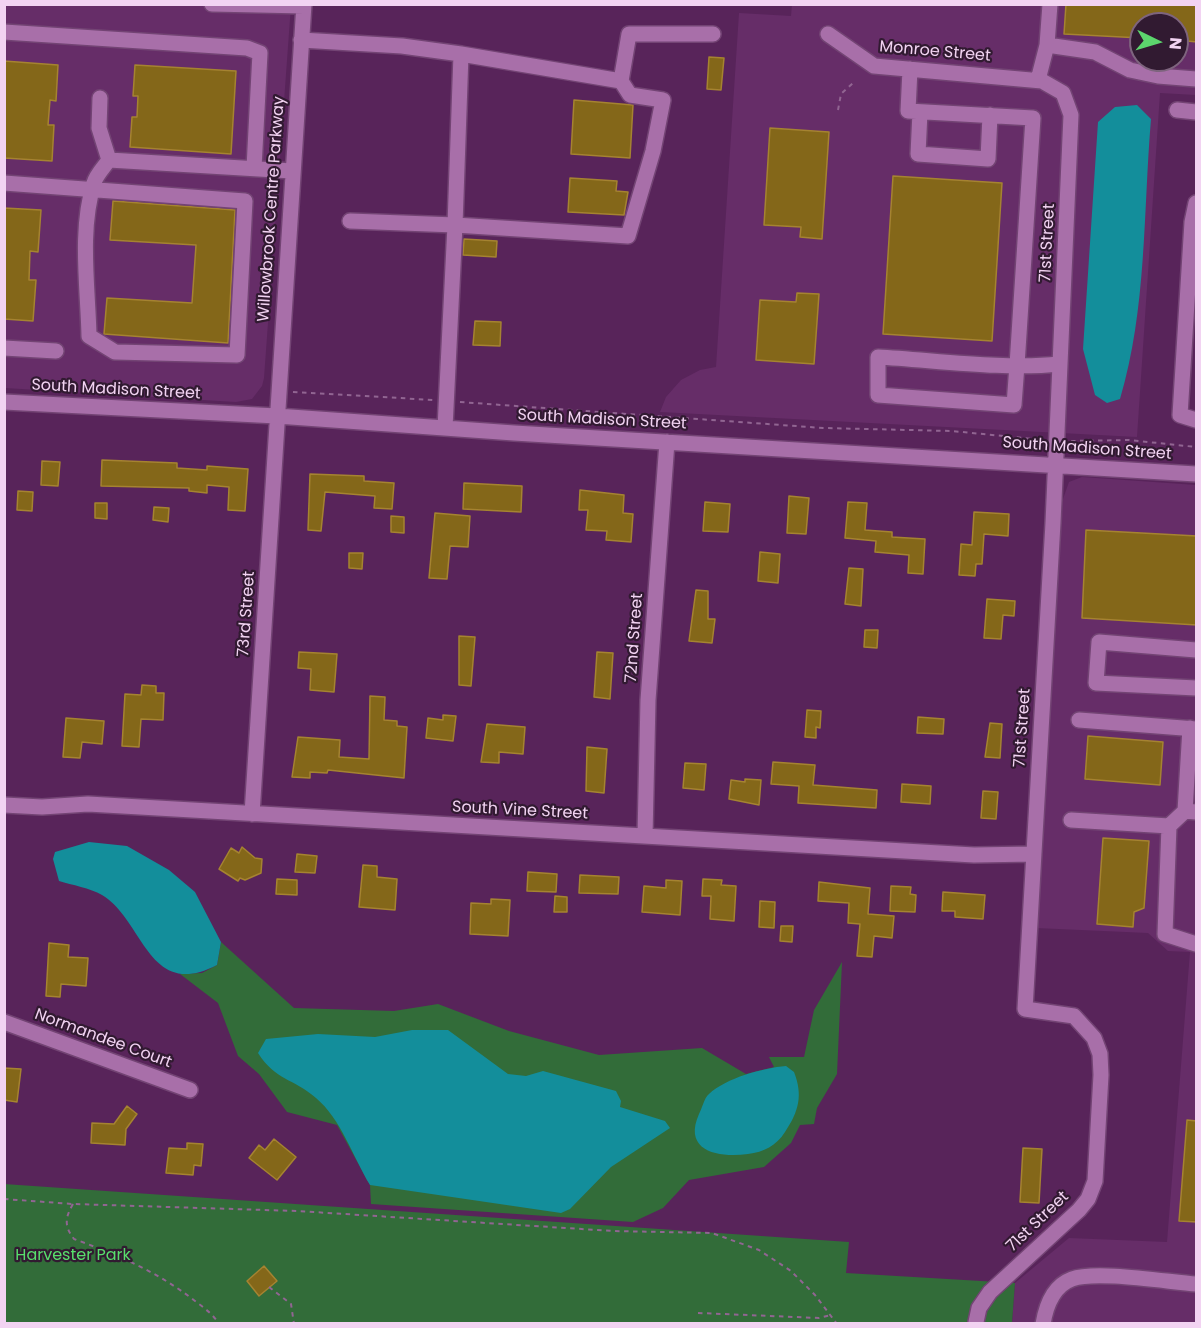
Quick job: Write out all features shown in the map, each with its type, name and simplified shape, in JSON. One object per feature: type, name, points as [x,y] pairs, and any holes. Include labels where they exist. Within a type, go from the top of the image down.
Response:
[{"type":"street","points":[[212,4],[304,5]]},
{"type":"street","points":[[1038,80],[1047,45],[1050,4]]},
{"type":"street","name":"Willowbrook Centre Parkway","points":[[277,416],[304,5]]},
{"type":"street","points":[[4,32],[247,48],[260,53],[254,168]]},
{"type":"street","points":[[350,221],[628,236],[653,151],[663,100],[630,94],[621,81],[629,34],[713,34]]},
{"type":"street","name":"Monroe Street","points":[[828,34],[874,66],[1012,77]]},
{"type":"street","points":[[301,40],[402,46],[621,81]]},
{"type":"street","points":[[1047,45],[1095,52],[1130,70],[1158,76],[1197,79]]},
{"type":"street","points":[[445,428],[461,54]]},
{"type":"street","points":[[910,69],[908,111],[1033,118],[1017,365],[1014,405],[878,395],[878,357],[1017,365],[1059,364]]},
{"type":"street","name":"71st Street","points":[[976,1322],[984,1299],[1088,1199],[1095,1181],[1101,1075],[1100,1054],[1094,1038],[1074,1016],[1025,1009],[1053,523],[1054,464],[1072,125],[1063,93],[1038,80],[1012,77]]},
{"type":"street","points":[[100,98],[99,128],[109,160]]},
{"type":"street","points":[[1177,110],[1197,111]]},
{"type":"street","points":[[920,112],[918,154],[988,159],[990,116]]},
{"type":"street","points":[[109,160],[292,171]]},
{"type":"street","points":[[4,183],[93,190],[245,201],[237,355],[115,352],[89,336],[87,226],[93,190],[94,182],[109,160]]},
{"type":"street","points":[[1197,203],[1192,222],[1193,262],[1180,415],[1197,420]]},
{"type":"street","points":[[4,348],[56,351]]},
{"type":"street","name":"South Madison Street","points":[[4,402],[277,416],[1197,474]]},
{"type":"street","name":"73rd Street","points":[[252,814],[277,416]]},
{"type":"street","name":"72nd Street","points":[[645,836],[648,700],[667,442]]},
{"type":"street","points":[[1197,650],[1099,642],[1096,683],[1197,688]]},
{"type":"street","points":[[1071,820],[1169,826],[1191,811],[1193,729],[1079,720]]},
{"type":"street","name":"South Vine Street","points":[[4,805],[42,807],[88,804],[974,855],[1033,854]]},
{"type":"street","points":[[1169,826],[1165,934],[1196,944],[1197,938]]},
{"type":"street","name":"Normandee Court","points":[[4,1022],[190,1090]]},
{"type":"street","points":[[1043,1323],[1046,1306],[1058,1288],[1072,1279],[1094,1276],[1197,1284]]},
{"type":"path","points":[[838,110],[841,94],[853,82]]},
{"type":"path","points":[[279,391],[823,428],[952,431],[1041,440]]},
{"type":"path","points":[[1071,441],[1129,440],[1197,447]]},
{"type":"path","points":[[4,1199],[73,1204],[274,1210],[613,1231],[712,1233],[759,1250],[791,1271],[815,1295],[837,1323]]},
{"type":"path","points":[[73,1204],[66,1217],[68,1230],[74,1239],[143,1266],[174,1284],[214,1316],[219,1323]]},
{"type":"path","points":[[270,1287],[291,1304],[294,1323]]},
{"type":"path","points":[[699,1313],[819,1318],[831,1315]]},
{"type":"shaded area","points":[[792,4],[1196,5],[1196,95],[1160,93],[1137,437],[660,412],[666,397],[681,380],[700,370],[716,367],[739,13],[791,16]]},
{"type":"shaded area","points":[[4,5],[291,5],[264,378],[262,386],[252,399],[236,402],[5,388]]},
{"type":"shaded area","points":[[1137,105],[1151,119],[1140,295],[1129,365],[1120,399],[1107,403],[1095,395],[1083,349],[1098,122],[1115,107]]},
{"type":"shaded area","points":[[1082,477],[1196,485],[1196,1323],[1012,1324],[1015,1283],[1069,1238],[1167,1242],[1190,952],[1168,951],[1148,933],[1036,928],[1063,499],[1069,482]]},
{"type":"shaded area","points":[[89,842],[127,846],[169,870],[195,892],[221,942],[217,965],[194,973],[176,973],[161,965],[149,953],[116,907],[102,895],[59,881],[53,859],[55,852]]},
{"type":"shaded area","points":[[412,1030],[448,1030],[508,1074],[526,1076],[543,1071],[616,1091],[621,1101],[620,1107],[665,1121],[670,1128],[611,1167],[570,1209],[561,1213],[370,1185],[340,1127],[325,1107],[308,1091],[271,1069],[258,1053],[266,1039],[318,1034],[375,1037]]},
{"type":"shaded area","points":[[786,1066],[794,1072],[799,1096],[790,1124],[778,1141],[759,1152],[737,1155],[716,1153],[700,1144],[696,1137],[695,1127],[704,1101],[709,1094],[725,1083],[745,1075]]},
{"type":"green space","points":[[221,942],[294,1008],[394,1011],[438,1004],[509,1031],[599,1055],[702,1048],[746,1074],[774,1067],[769,1057],[804,1057],[814,1010],[842,962],[837,1074],[817,1108],[814,1124],[800,1125],[791,1143],[764,1167],[689,1180],[663,1208],[633,1222],[371,1204],[370,1185],[337,1125],[287,1112],[259,1074],[238,1056],[218,1003],[180,974],[202,973],[217,965]]},
{"type":"green space","name":"Harvester Park","points":[[4,1184],[849,1242],[846,1273],[1015,1283],[1012,1323],[5,1323]]},
{"type":"building","points":[[1066,4],[1197,4],[1197,42],[1189,41],[1189,12],[1129,12],[1129,37],[1064,34]]},
{"type":"building","points":[[709,57],[724,58],[721,90],[707,89]]},
{"type":"building","points":[[4,61],[58,65],[56,101],[50,100],[48,125],[54,125],[52,161],[4,158]]},
{"type":"building","points":[[135,65],[236,71],[231,154],[130,147],[132,117],[137,117],[138,96],[133,96]]},
{"type":"building","points":[[574,100],[633,105],[630,158],[571,154]]},
{"type":"building","points":[[770,128],[829,132],[822,239],[800,237],[801,227],[764,225]]},
{"type":"building","points":[[893,176],[1002,183],[992,341],[883,334]]},
{"type":"building","points":[[570,178],[617,181],[616,191],[628,192],[624,215],[568,212]]},
{"type":"building","points":[[113,201],[235,210],[228,343],[104,334],[107,298],[192,303],[196,245],[110,240]]},
{"type":"building","points":[[4,208],[41,210],[38,252],[30,251],[29,280],[36,280],[33,321],[4,319]]},
{"type":"building","points":[[464,239],[497,241],[496,257],[463,255]]},
{"type":"building","points":[[797,293],[819,294],[814,364],[756,360],[760,300],[796,302]]},
{"type":"building","points":[[475,321],[501,322],[500,346],[473,345]]},
{"type":"building","points":[[102,460],[177,463],[177,468],[207,470],[207,466],[248,469],[245,511],[228,510],[229,487],[207,485],[207,493],[189,491],[189,488],[101,486]]},
{"type":"building","points":[[42,461],[60,462],[58,486],[41,485]]},
{"type":"building","points":[[310,474],[364,476],[364,481],[394,483],[392,509],[374,508],[375,496],[325,492],[321,531],[308,530]]},
{"type":"building","points":[[464,483],[522,486],[521,512],[463,509]]},
{"type":"building","points":[[580,490],[624,495],[623,513],[633,514],[631,542],[606,540],[607,531],[586,530],[588,510],[579,510]]},
{"type":"building","points":[[18,491],[33,492],[32,511],[17,510]]},
{"type":"building","points":[[789,496],[809,498],[806,534],[787,533]]},
{"type":"building","points":[[705,502],[730,504],[728,532],[703,531]]},
{"type":"building","points":[[848,502],[867,503],[865,530],[892,532],[892,537],[925,539],[923,574],[908,573],[909,555],[875,552],[876,541],[845,538]]},
{"type":"building","points":[[95,503],[107,503],[107,519],[95,518]]},
{"type":"building","points":[[154,507],[169,508],[168,522],[153,520]]},
{"type":"building","points":[[974,512],[1009,514],[1008,536],[984,534],[982,564],[976,564],[975,576],[959,575],[961,544],[972,545]]},
{"type":"building","points":[[435,513],[470,516],[468,547],[450,546],[447,579],[429,578]]},
{"type":"building","points":[[391,516],[404,517],[404,533],[391,532]]},
{"type":"building","points":[[1086,530],[1197,536],[1197,625],[1082,618]]},
{"type":"building","points":[[760,552],[780,554],[778,583],[758,581]]},
{"type":"building","points":[[349,553],[363,553],[362,569],[349,568]]},
{"type":"building","points":[[849,568],[863,569],[861,606],[845,604]]},
{"type":"building","points":[[696,590],[708,591],[708,619],[715,619],[712,643],[689,641]]},
{"type":"building","points":[[987,599],[1015,601],[1014,616],[1003,615],[1001,639],[984,638]]},
{"type":"building","points":[[865,630],[878,630],[877,648],[864,647]]},
{"type":"building","points":[[459,636],[475,637],[471,686],[459,685]]},
{"type":"building","points":[[299,652],[337,654],[334,692],[310,690],[311,669],[298,668]]},
{"type":"building","points":[[597,652],[613,653],[610,699],[594,697]]},
{"type":"building","points":[[142,685],[156,686],[156,693],[164,693],[163,720],[141,719],[139,747],[122,746],[125,694],[141,695]]},
{"type":"building","points":[[370,696],[385,697],[384,720],[397,721],[397,726],[407,727],[404,778],[328,770],[327,773],[310,772],[310,778],[292,777],[298,737],[340,740],[339,757],[369,759]]},
{"type":"building","points":[[807,710],[821,711],[820,728],[816,727],[816,738],[805,737]]},
{"type":"building","points":[[443,715],[456,716],[453,741],[426,738],[428,718],[443,720]]},
{"type":"building","points":[[918,717],[944,719],[943,734],[917,733]]},
{"type":"building","points":[[66,718],[104,721],[102,744],[82,742],[80,758],[63,757]]},
{"type":"building","points":[[990,723],[1002,724],[1000,758],[985,757]]},
{"type":"building","points":[[487,724],[525,727],[523,754],[499,752],[499,763],[481,762]]},
{"type":"building","points":[[1088,736],[1163,742],[1160,785],[1085,779]]},
{"type":"building","points":[[587,747],[607,749],[604,793],[586,791]]},
{"type":"building","points":[[773,762],[815,765],[813,785],[877,790],[876,808],[798,803],[799,786],[771,784]]},
{"type":"building","points":[[685,763],[706,764],[704,790],[683,788]]},
{"type":"building","points":[[745,779],[761,780],[759,805],[729,799],[731,780],[745,782]]},
{"type":"building","points":[[902,784],[931,786],[930,804],[901,802]]},
{"type":"building","points":[[983,791],[998,792],[996,819],[981,818]]},
{"type":"building","points":[[1103,838],[1149,841],[1144,908],[1134,912],[1133,927],[1097,924]]},
{"type":"building","points":[[242,847],[255,858],[262,859],[261,873],[245,880],[240,878],[238,881],[219,869],[231,848],[239,853]]},
{"type":"building","points":[[297,854],[317,856],[315,873],[295,872]]},
{"type":"building","points":[[363,865],[377,866],[377,877],[397,879],[395,910],[359,907]]},
{"type":"building","points":[[528,872],[557,874],[556,892],[527,891]]},
{"type":"building","points":[[580,875],[619,877],[618,894],[579,893]]},
{"type":"building","points":[[277,879],[297,880],[297,895],[276,894]]},
{"type":"building","points":[[703,879],[722,880],[721,885],[736,886],[734,921],[710,919],[711,896],[702,896]]},
{"type":"building","points":[[666,880],[682,881],[680,915],[642,912],[644,886],[666,888]]},
{"type":"building","points":[[819,882],[870,888],[868,914],[894,916],[892,938],[874,936],[872,957],[857,956],[860,924],[848,923],[849,903],[818,901]]},
{"type":"building","points":[[891,886],[911,887],[910,894],[916,895],[915,912],[890,911]]},
{"type":"building","points":[[943,892],[985,895],[983,919],[955,917],[955,911],[942,911]]},
{"type":"building","points":[[555,896],[567,897],[567,912],[554,912]]},
{"type":"building","points":[[491,899],[510,900],[508,936],[470,934],[471,903],[491,904]]},
{"type":"building","points":[[760,901],[775,902],[774,928],[759,927]]},
{"type":"building","points":[[781,926],[793,926],[792,942],[780,941]]},
{"type":"building","points":[[49,943],[69,945],[68,957],[88,958],[86,986],[61,984],[60,997],[46,996]]},
{"type":"building","points":[[4,1068],[21,1069],[17,1102],[4,1100]]},
{"type":"building","points":[[127,1106],[137,1114],[126,1129],[125,1145],[91,1143],[92,1123],[114,1124]]},
{"type":"building","points":[[1187,1120],[1197,1121],[1197,1222],[1179,1221]]},
{"type":"building","points":[[274,1139],[296,1157],[277,1180],[249,1158],[259,1145],[265,1150]]},
{"type":"building","points":[[187,1143],[203,1144],[201,1166],[194,1165],[193,1175],[166,1173],[169,1148],[187,1149]]},
{"type":"building","points":[[1023,1148],[1042,1149],[1039,1203],[1020,1202]]},
{"type":"building","points":[[264,1266],[277,1281],[259,1296],[247,1281]]}]
